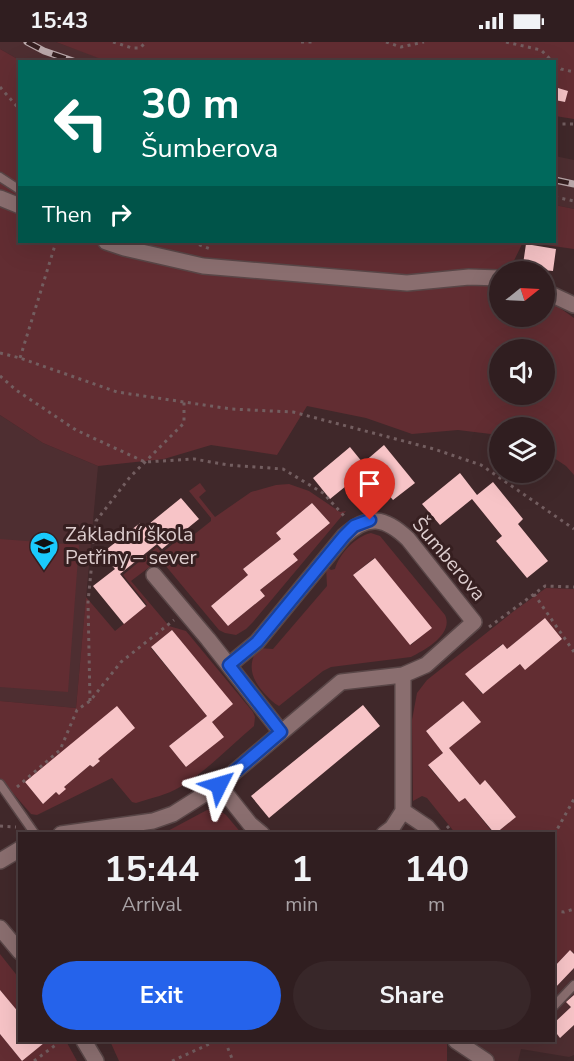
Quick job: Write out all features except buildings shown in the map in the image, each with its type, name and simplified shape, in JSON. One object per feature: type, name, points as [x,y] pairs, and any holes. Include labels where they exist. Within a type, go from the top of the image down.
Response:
[{"type":"street","points":[[0,198],[18,205]]},
{"type":"street","points":[[109,243],[203,266],[407,283],[469,277],[489,278]]},
{"type":"street","points":[[555,296],[574,305]]},
{"type":"street","name":"Šumberova","points":[[354,526],[370,520],[384,522],[396,528],[408,539],[474,622],[426,665],[403,675]]},
{"type":"street","points":[[229,665],[257,642],[354,526]]},
{"type":"street","points":[[154,574],[281,732]]},
{"type":"street","points":[[75,832],[153,821],[173,814],[219,785],[341,682],[403,675],[403,811],[387,832]]},
{"type":"street","points":[[219,785],[250,824],[260,832]]},
{"type":"street","points":[[403,811],[428,827],[432,832]]},
{"type":"street","points":[[0,861],[18,850]]},
{"type":"street","points":[[0,928],[18,950]]},
{"type":"street","points":[[85,1042],[96,1061]]},
{"type":"street","points":[[458,1042],[486,1061]]},
{"type":"lane","points":[[0,177],[18,189]]},
{"type":"lane","points":[[0,784],[34,832]]},
{"type":"lane","points":[[555,1005],[574,985]]},
{"type":"path","points":[[113,42],[132,48],[140,48],[146,42]]},
{"type":"path","points":[[301,42],[313,42]]},
{"type":"path","points":[[386,42],[400,47],[424,42]]},
{"type":"path","points":[[506,42],[541,50],[551,60]]},
{"type":"path","points":[[556,65],[561,69],[574,72]]},
{"type":"path","points":[[0,87],[18,108]]},
{"type":"path","points":[[556,124],[574,124]]},
{"type":"path","points":[[556,197],[574,201]]},
{"type":"path","points":[[20,358],[56,243]]},
{"type":"path","points":[[0,353],[117,392],[231,409],[293,412],[434,449],[481,465],[574,529]]},
{"type":"path","points":[[0,376],[16,390],[76,430],[145,462],[194,459],[228,465],[283,469],[322,493],[354,526]]},
{"type":"path","points":[[90,701],[88,602],[96,521],[130,477],[184,423],[184,402]]},
{"type":"path","points":[[481,633],[545,586],[574,587]]},
{"type":"path","points":[[534,594],[574,652]]},
{"type":"path","points":[[10,796],[17,786],[60,750],[77,710],[90,701],[121,662],[184,611]]},
{"type":"path","points":[[555,833],[574,799]]},
{"type":"path","points":[[447,825],[452,832]]},
{"type":"path","points":[[555,911],[564,912],[574,909]]},
{"type":"path","points":[[34,1061],[60,1042]]},
{"type":"path","points":[[172,1061],[214,1042]]},
{"type":"path","points":[[225,1042],[233,1061]]},
{"type":"shaded area","points":[[0,42],[56,42],[106,60],[19,60],[0,49]]},
{"type":"shaded area","points":[[56,42],[574,42],[574,119],[556,116],[556,100],[565,102],[567,91],[558,89],[556,96],[556,60],[104,60]]},
{"type":"shaded area","points":[[0,49],[19,60],[18,243],[523,243],[514,261],[489,261],[489,327],[555,327],[555,305],[574,318],[574,475],[555,459],[555,417],[489,417],[489,434],[458,430],[412,434],[366,418],[307,406],[277,455],[211,445],[164,459],[98,466],[43,443],[0,415]]},
{"type":"shaded area","points":[[556,156],[574,160],[574,209],[556,205]]},
{"type":"shaded area","points":[[556,205],[574,209],[574,249],[532,243],[556,243]]},
{"type":"shaded area","name":"Základní škola Petřiny – sever","points":[[0,415],[43,443],[98,466],[76,708],[0,701]]},
{"type":"shaded area","points":[[200,483],[206,491],[199,497],[215,517],[251,492],[289,484],[309,491],[340,512],[346,511],[253,622],[236,635],[219,630],[160,559],[131,581],[169,626],[186,631],[253,712],[254,726],[199,774],[170,792],[136,803],[132,802],[112,778],[37,815],[31,814],[0,778],[0,701],[76,708],[86,597],[115,631],[147,605],[123,575],[157,547],[162,553],[186,533],[191,537],[211,521],[189,491]],"holes":[[[312,503],[330,523],[293,554],[298,560],[260,590],[265,596],[228,626],[211,606],[248,575],[243,569],[281,539],[276,533]],[[172,630],[232,704],[212,722],[223,737],[186,767],[169,746],[207,716],[151,648]],[[99,761],[93,767],[90,765],[64,787],[59,795],[56,792],[43,804],[25,782]]]},
{"type":"shaded area","points":[[371,533],[380,536],[445,615],[447,622],[442,635],[411,657],[331,667],[279,706],[264,693],[253,677],[252,660],[258,648],[273,649],[327,586],[326,566],[331,570],[335,569],[340,557],[349,546]],"holes":[[[374,558],[431,628],[411,645],[353,575]]]},
{"type":"shaded area","points":[[0,539],[79,545],[68,692],[0,687]]},
{"type":"shaded area","points":[[546,588],[574,589],[574,953],[570,950],[555,966],[555,832],[497,832],[516,817],[486,781],[480,785],[449,748],[480,722],[463,701],[426,731],[443,753],[428,766],[459,802],[465,798],[492,832],[454,832],[427,798],[422,796],[413,801],[412,720],[417,693],[427,680]],"holes":[[[545,618],[562,639],[525,669],[520,664],[482,694],[466,674],[502,644],[507,649]]]},
{"type":"shaded area","points":[[216,808],[226,815],[240,832],[166,832],[207,810]]},
{"type":"shaded area","points":[[570,950],[574,953],[574,1055],[569,1057],[521,1049],[518,1061],[495,1061],[465,1042],[555,1042],[555,966]]},
{"type":"shaded area","points":[[0,954],[18,977],[18,1013],[0,990]]},
{"type":"shaded area","points":[[0,1034],[22,1061],[0,1061]]},
{"type":"shaded area","points":[[42,1042],[67,1042],[77,1061],[22,1061]]},
{"type":"shaded area","points":[[110,1042],[447,1042],[447,1061],[119,1061]]},
{"type":"railway","points":[[27,42],[70,60]]},
{"type":"railway","points":[[556,180],[574,184]]},
{"type":"place","name":"Základní škola Petřiny – sever","points":[[44,572]]},
{"type":"route","points":[[219,785],[281,732],[229,665],[257,642],[344,536],[354,526],[370,520]]}]
